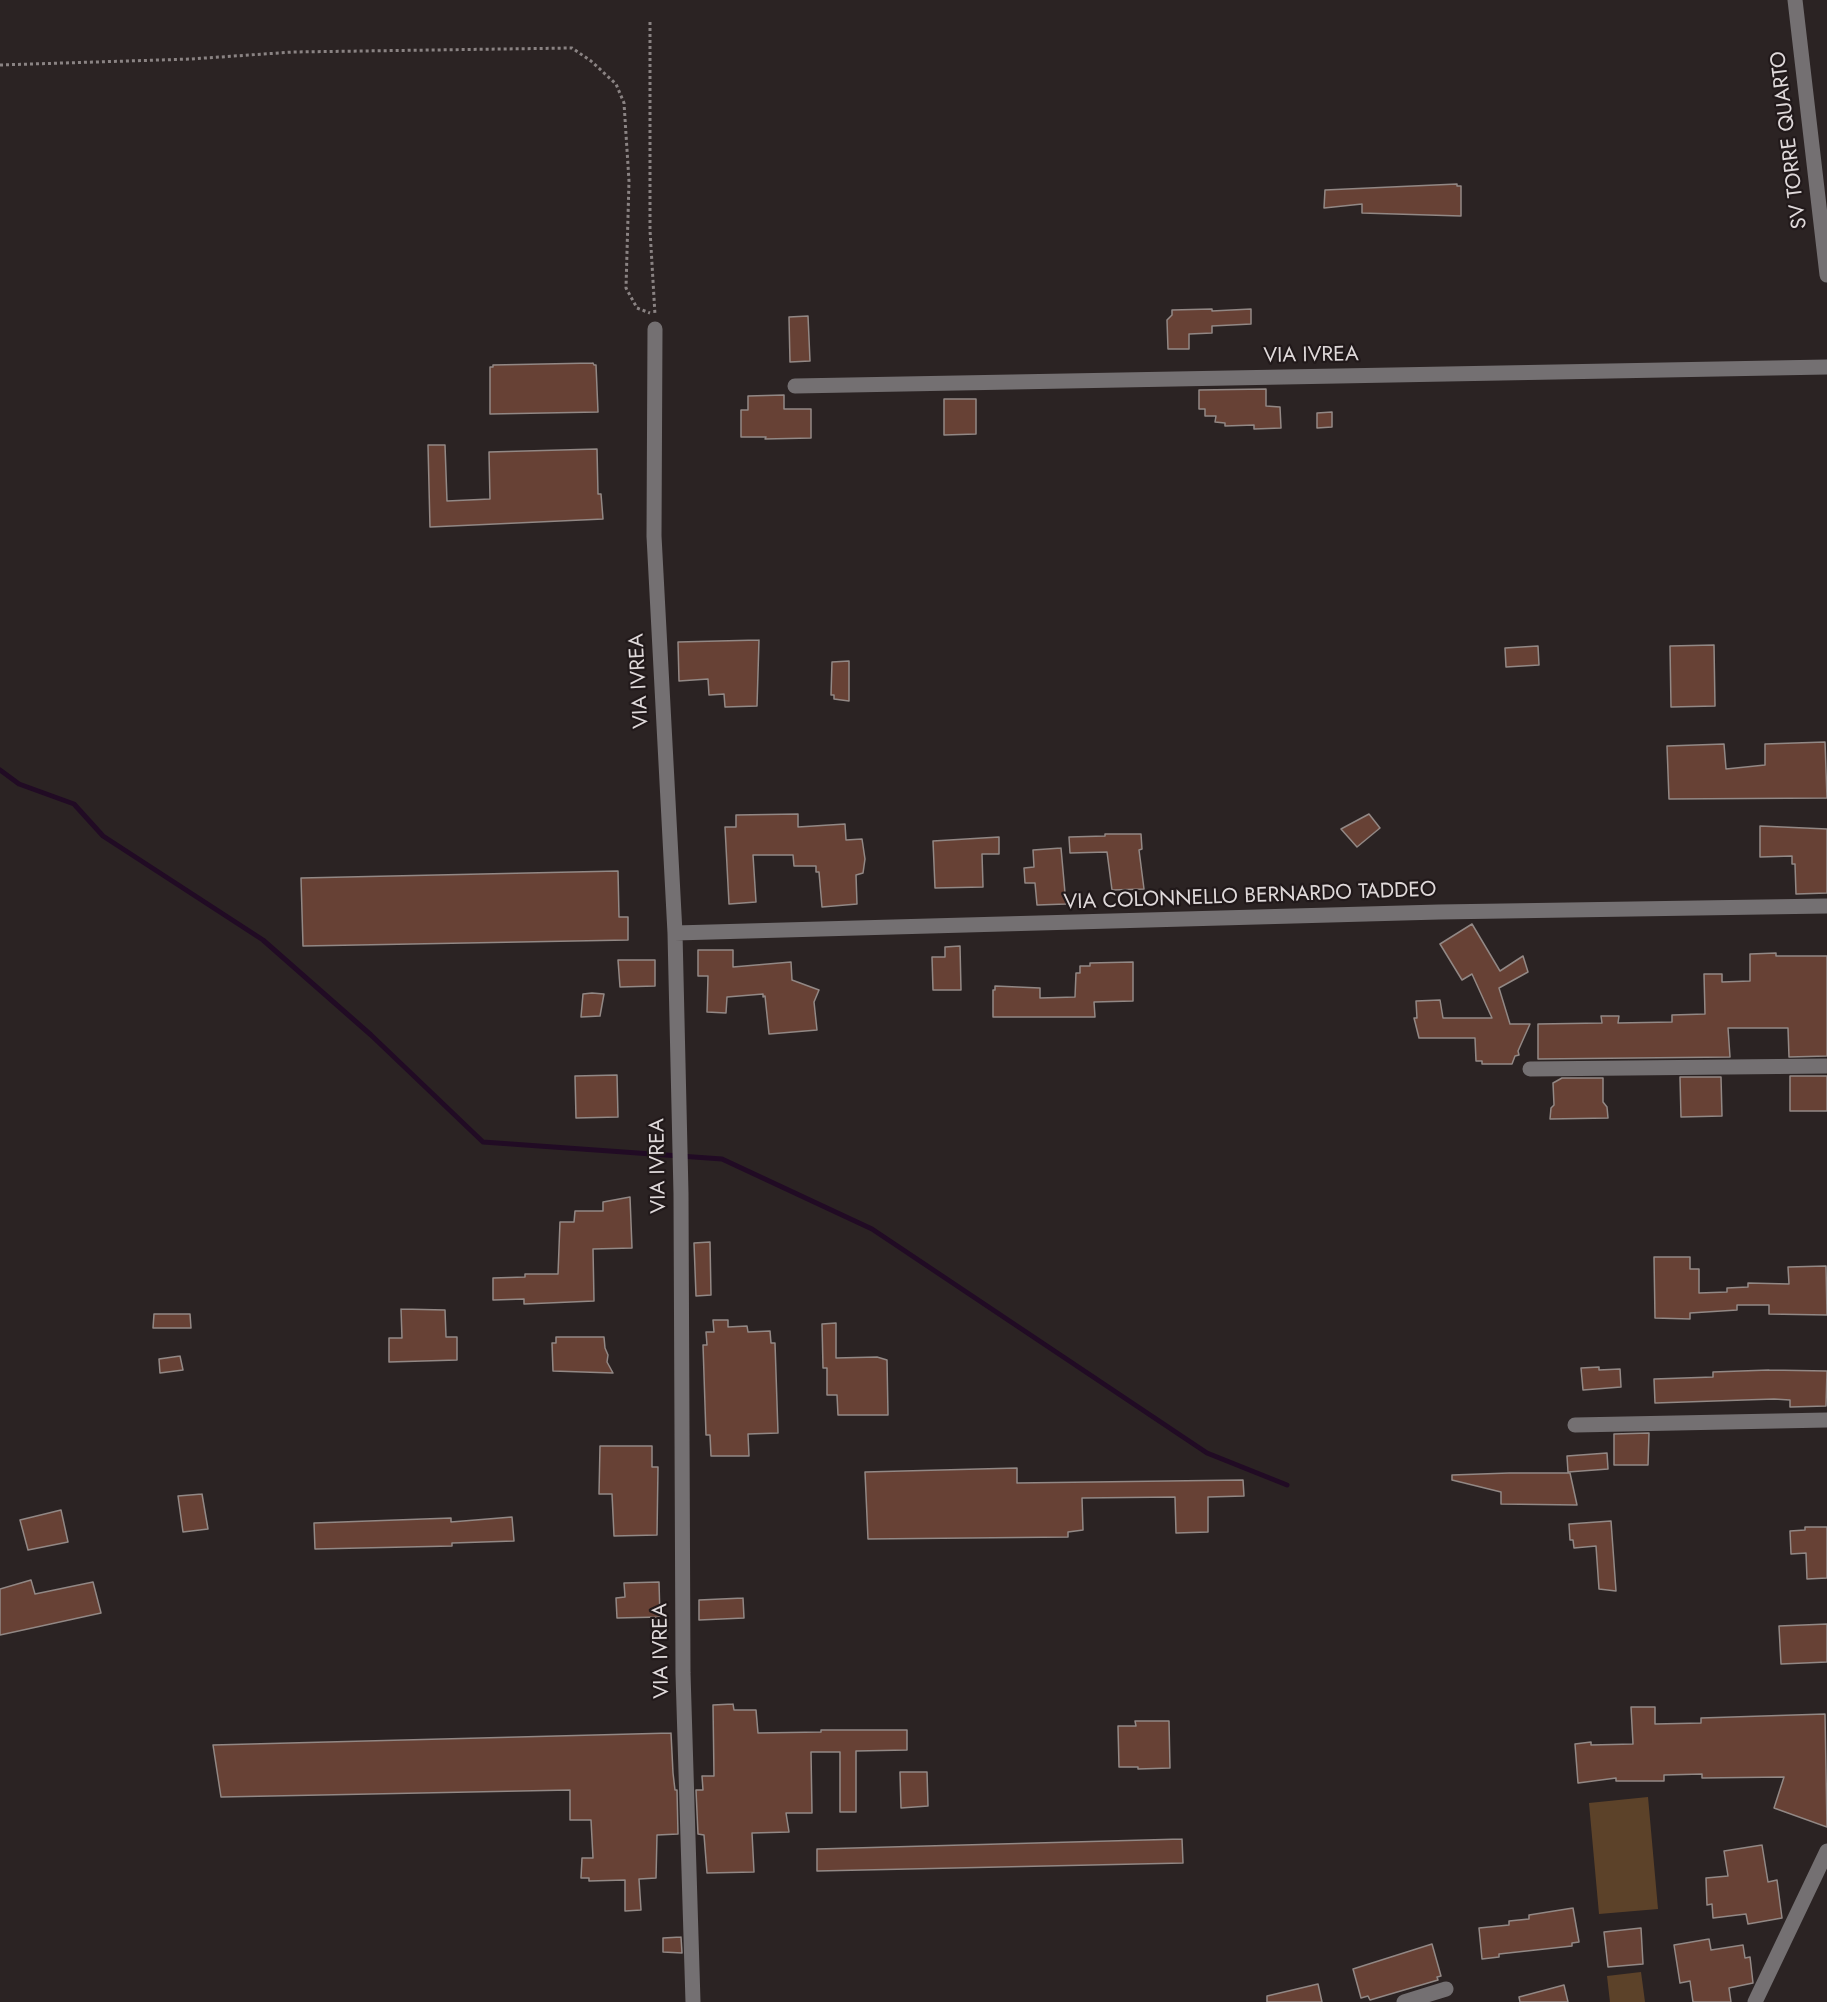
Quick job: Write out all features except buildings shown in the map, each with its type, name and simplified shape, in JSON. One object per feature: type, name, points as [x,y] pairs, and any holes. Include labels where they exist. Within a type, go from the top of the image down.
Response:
[{"type":"street","name":"SV TORRE QUARTO","points":[[1795,0],[1827,275]]},
{"type":"street","name":"VIA IVREA","points":[[655,322],[654,536],[675,933],[681,1194],[683,1673],[693,2002]]},
{"type":"street","name":"VIA IVREA","points":[[795,386],[1827,367]]},
{"type":"street","name":"VIA COLONNELLO BERNARDO TADDEO","points":[[675,933],[1439,912],[1827,906]]},
{"type":"street","points":[[1530,1069],[1827,1066]]},
{"type":"street","points":[[1575,1425],[1827,1420]]},
{"type":"street","points":[[1755,2002],[1825,1861]]},
{"type":"street","points":[[1404,2002],[1446,1989]]},
{"type":"path","points":[[650,22],[650,230],[655,322]]},
{"type":"path","points":[[0,65],[191,59],[293,52],[572,48],[591,61],[616,84],[624,103],[629,181],[626,288],[637,308],[655,322]]},
{"type":"shaded area","points":[[1648,1797],[1658,1909],[1599,1914],[1589,1803]]},
{"type":"shaded area","points":[[1641,1972],[1645,2002],[1610,2002],[1607,1976]]},
{"type":"waterway","points":[[0,770],[19,784],[74,804],[103,836],[263,940],[371,1035],[483,1142],[722,1159],[872,1229],[1207,1453],[1287,1485]]}]
